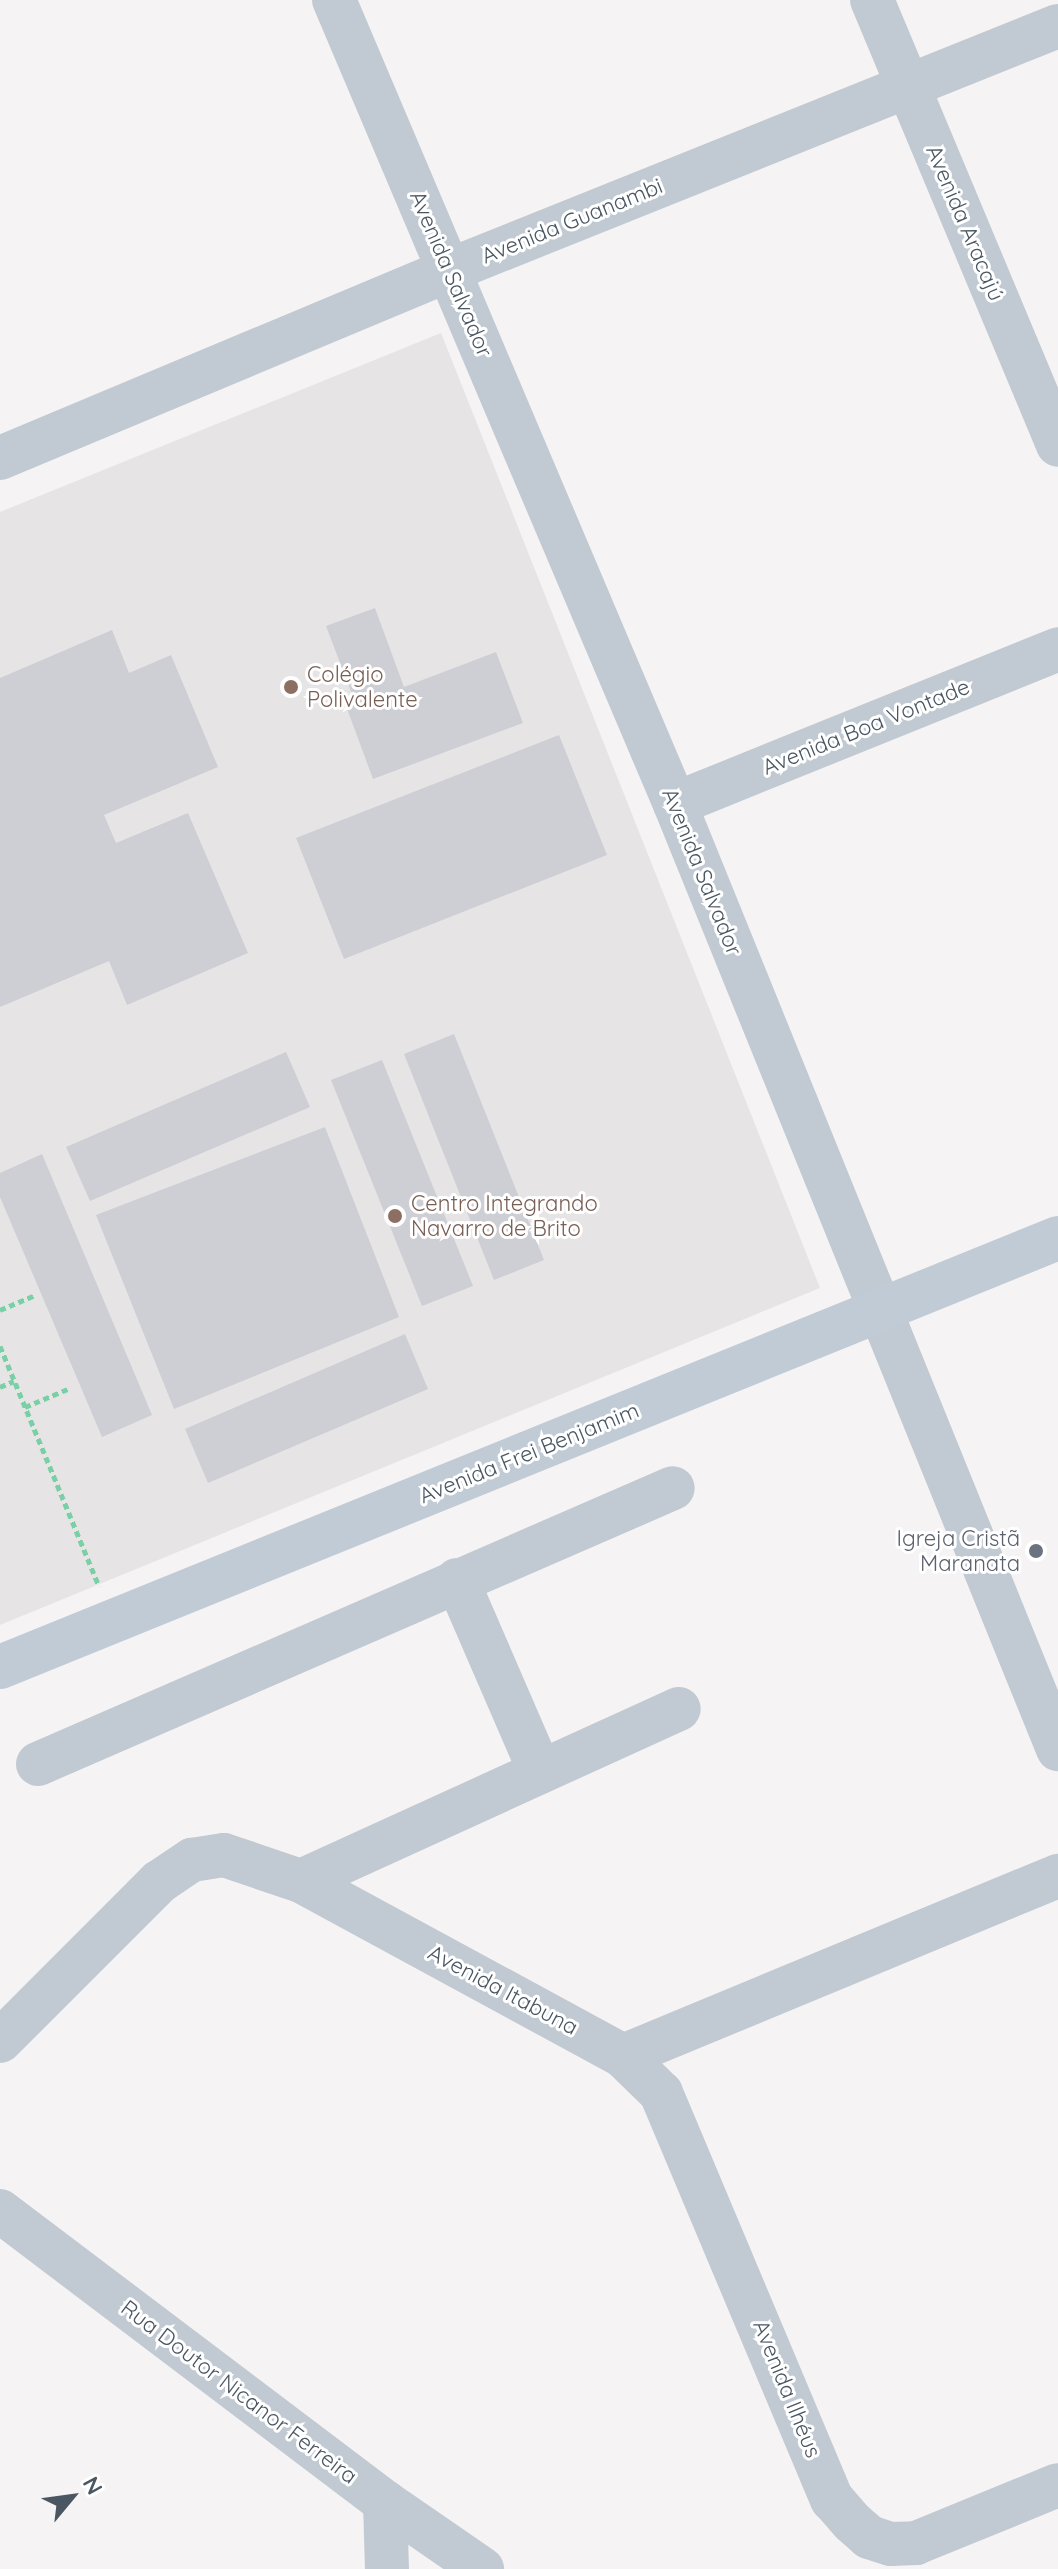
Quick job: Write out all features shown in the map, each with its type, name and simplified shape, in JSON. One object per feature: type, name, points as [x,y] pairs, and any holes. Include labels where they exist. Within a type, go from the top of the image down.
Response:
[{"type":"main road","name":"Avenida Frei Benjamim","points":[[0,1667],[1058,1238]]},
{"type":"street","name":"Avenida Salvador","points":[[334,0],[675,804],[877,1312],[1058,1749]]},
{"type":"street","name":"Avenida Aracajú","points":[[872,0],[1056,435]]},
{"type":"street","name":"Avenida Guanambi","points":[[0,458],[450,270],[1058,26]]},
{"type":"street","name":"Avenida Boa Vontade","points":[[675,804],[1058,649]]},
{"type":"street","points":[[38,1764],[673,1488]]},
{"type":"street","points":[[457,1580],[540,1772]]},
{"type":"street","points":[[301,1881],[679,1709]]},
{"type":"street","name":"Avenida Itabuna","points":[[0,2041],[159,1882],[192,1860],[224,1855],[301,1881],[623,2056]]},
{"type":"street","points":[[623,2056],[1058,1876]]},
{"type":"street","name":"Avenida Ilhéus","points":[[623,2056],[661,2093],[688,2147],[832,2499],[852,2522],[869,2537],[891,2544],[916,2543],[1058,2485]]},
{"type":"street","name":"Rua Doutor Nicanor Ferreira","points":[[0,2211],[385,2502],[482,2569]]},
{"type":"street","points":[[385,2502],[387,2569]]},
{"type":"path","points":[[0,1310],[36,1295]]},
{"type":"path","points":[[0,1346],[99,1586]]},
{"type":"path","points":[[0,1387],[14,1381]]},
{"type":"path","points":[[25,1407],[70,1388]]},
{"type":"shaded area","points":[[441,333],[820,1288],[0,1625],[0,512]]},
{"type":"building","points":[[375,608],[404,687],[496,652],[523,723],[373,779],[346,706],[355,702],[326,626]]},
{"type":"building","points":[[112,630],[129,673],[171,655],[218,767],[104,815],[116,843],[188,813],[248,953],[127,1005],[109,961],[0,1007],[0,678]]},
{"type":"building","points":[[559,735],[607,855],[344,959],[296,838]]},
{"type":"building","points":[[454,1034],[544,1260],[494,1280],[404,1054]]},
{"type":"building","points":[[286,1052],[310,1107],[90,1201],[66,1147]]},
{"type":"building","points":[[382,1060],[473,1286],[422,1306],[331,1080]]},
{"type":"building","points":[[325,1127],[399,1317],[174,1409],[96,1215]]},
{"type":"building","points":[[42,1154],[152,1415],[102,1437],[0,1197],[0,1173]]},
{"type":"building","points":[[405,1334],[428,1389],[208,1483],[185,1429]]},
{"type":"place","name":"Colégio Polivalente","points":[[291,687]]},
{"type":"place","name":"Centro Integrando Navarro de Brito","points":[[395,1216]]},
{"type":"place","name":"Igreja Cristã Maranata","points":[[1036,1551]]}]
